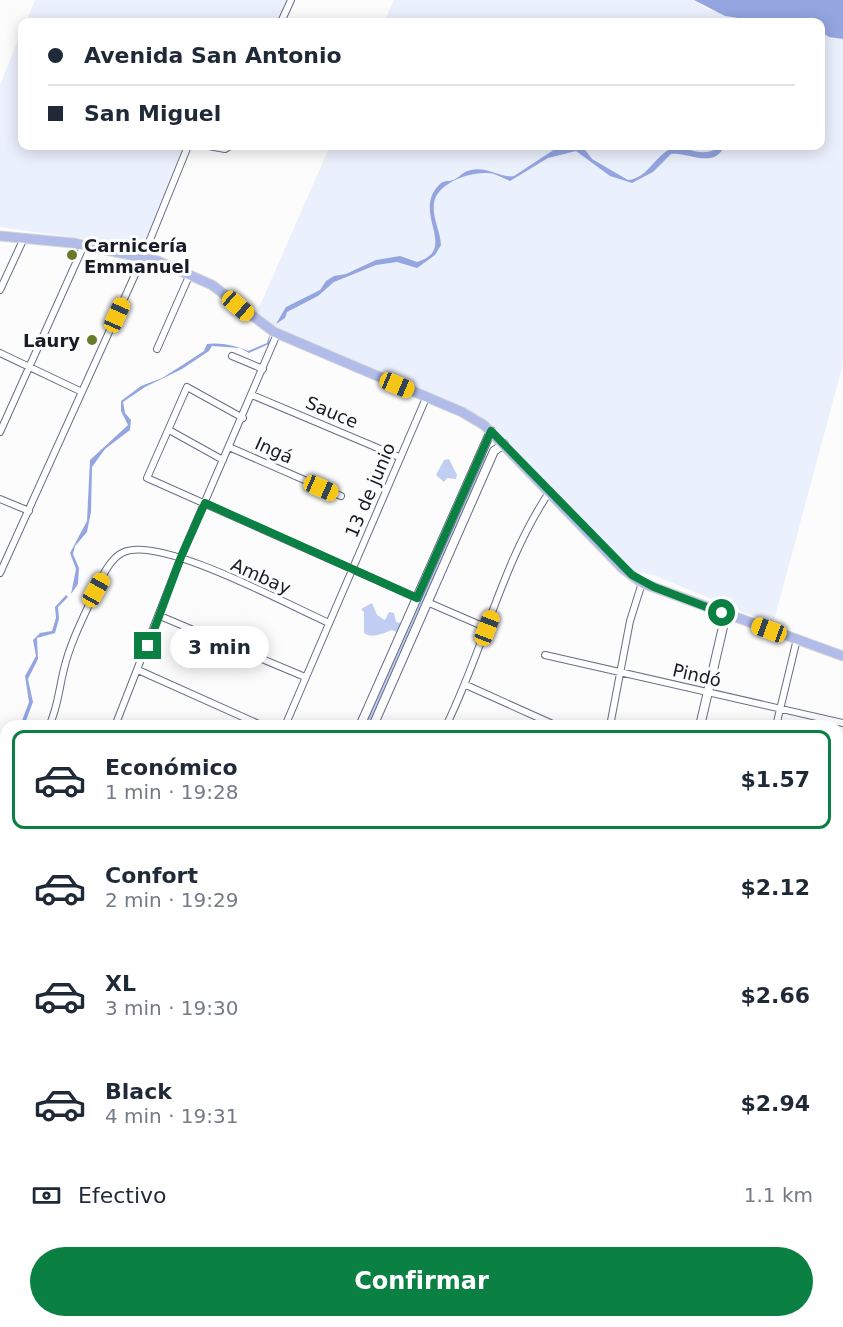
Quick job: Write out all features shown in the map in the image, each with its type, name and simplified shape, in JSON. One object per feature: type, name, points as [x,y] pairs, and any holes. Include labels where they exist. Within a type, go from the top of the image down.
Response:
[{"type":"main road","points":[[0,236],[84,245],[142,257],[190,274],[225,294],[273,332],[473,417],[504,444],[622,568],[642,582],[843,656]]},
{"type":"street","points":[[283,18],[291,0]]},
{"type":"street","points":[[0,573],[142,257],[186,150]]},
{"type":"street","points":[[0,290],[24,238]]},
{"type":"street","points":[[0,432],[84,245]]},
{"type":"street","points":[[157,349],[190,274]]},
{"type":"street","points":[[118,720],[181,557],[263,369],[273,332]]},
{"type":"street","points":[[0,353],[82,392]]},
{"type":"street","points":[[232,356],[263,369]]},
{"type":"street","points":[[243,418],[188,387],[147,478],[417,598]]},
{"type":"street","name":"Sauce","points":[[252,395],[399,458]]},
{"type":"street","name":"13 de junio","points":[[287,720],[426,398]]},
{"type":"street","points":[[169,430],[223,460]]},
{"type":"street","points":[[363,720],[491,431]]},
{"type":"street","points":[[376,720],[494,451],[504,444]]},
{"type":"street","points":[[486,445],[494,451]]},
{"type":"street","name":"Ingá","points":[[229,447],[341,496]]},
{"type":"street","points":[[449,720],[466,685],[518,548],[534,515],[550,491]]},
{"type":"street","points":[[0,499],[29,511]]},
{"type":"street","name":"Ambay","points":[[51,720],[60,696],[64,666],[96,590],[115,558],[128,550],[147,548],[181,557],[329,623]]},
{"type":"street","points":[[611,720],[630,621],[642,582]]},
{"type":"street","points":[[427,602],[452,616],[487,628]]},
{"type":"street","points":[[701,720],[726,614]]},
{"type":"street","points":[[160,616],[305,677]]},
{"type":"street","points":[[777,720],[796,639]]},
{"type":"street","name":"Pindó","points":[[545,655],[830,720]]},
{"type":"street","points":[[138,670],[250,720]]},
{"type":"street","points":[[466,685],[544,720]]},
{"type":"shaded area","points":[[35,0],[288,0],[279,18],[28,18]]},
{"type":"shaded area","points":[[394,0],[694,0],[707,9],[741,18],[386,18]]},
{"type":"shaded area","points":[[694,0],[843,0],[843,39],[825,34],[825,18],[725,16]]},
{"type":"shaded area","points":[[825,34],[829,37],[843,39],[843,364],[773,624],[653,575],[632,571],[567,509],[503,438],[484,422],[252,318],[261,303],[328,150],[825,150]]},
{"type":"shaded area","points":[[18,40],[18,150],[185,150],[145,248],[0,227],[0,85]]},
{"type":"shaded area","points":[[553,150],[585,150],[592,159],[628,180],[647,171],[661,155],[669,150],[708,152],[722,150],[714,157],[707,158],[671,154],[653,172],[632,183],[610,176],[576,151],[548,158],[510,181],[490,173],[472,174],[455,180],[441,190],[434,203],[434,214],[441,245],[435,255],[417,268],[397,262],[376,265],[334,282],[318,296],[287,312],[285,318],[276,324],[286,307],[320,290],[326,281],[334,276],[346,274],[376,260],[400,256],[417,262],[429,256],[435,248],[430,206],[432,195],[442,183],[465,172],[479,169],[514,176]]},
{"type":"shaded area","points":[[270,333],[269,344],[249,353],[242,349],[248,351],[267,343]]},
{"type":"shaded area","points":[[207,344],[239,348],[212,346],[209,351],[182,369],[145,387],[123,402],[125,413],[131,420],[130,430],[105,449],[92,467],[91,512],[87,532],[75,546],[73,554],[79,568],[78,584],[71,594],[76,569],[70,553],[87,521],[90,460],[128,425],[121,411],[121,401],[141,386],[162,378],[204,351]]},
{"type":"shaded area","points":[[491,457],[494,463],[380,720],[364,720],[399,633],[392,630],[382,634],[367,635],[364,633],[364,612],[361,609],[372,603],[377,615],[385,620],[389,612],[394,613],[396,622],[405,624],[481,458]]},
{"type":"shaded area","points":[[449,459],[457,475],[456,479],[447,478],[444,482],[436,475],[444,460]]},
{"type":"shaded area","points":[[66,595],[68,597],[58,607],[59,619],[55,633],[37,638],[38,659],[28,679],[33,702],[26,720],[22,720],[29,702],[25,676],[36,656],[33,640],[40,633],[52,631],[56,618],[55,607]]},
{"type":"place","name":"Carnicería Emmanuel","points":[[72,255]]},
{"type":"place","name":"Laury","points":[[92,340]]},
{"type":"route","points":[[148,646],[181,557],[205,503],[417,598],[491,431],[622,568],[642,582],[722,613]]}]
